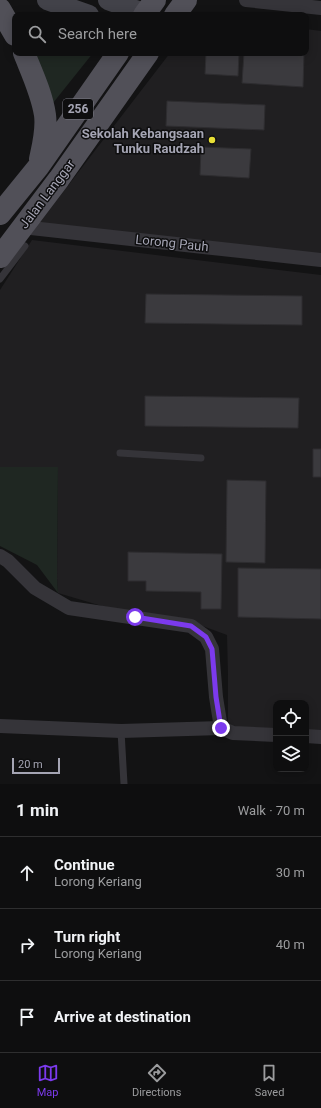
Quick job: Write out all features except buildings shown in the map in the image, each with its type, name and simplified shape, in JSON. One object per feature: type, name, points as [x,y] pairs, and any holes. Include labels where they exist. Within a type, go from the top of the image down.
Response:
[{"type":"main road","points":[[47,0],[81,12]]},
{"type":"main road","points":[[108,0],[148,11]]},
{"type":"main road","points":[[177,12],[186,0]]},
{"type":"main road","points":[[0,9],[12,30]]},
{"type":"main road","points":[[25,56],[36,81],[45,116],[45,132],[39,166]]},
{"type":"main road","name":"Jalan Langgar","points":[[0,214],[39,166],[116,56]]},
{"type":"main road","name":"Jalan Langgar","points":[[0,257],[24,237],[59,179],[146,56]]},
{"type":"street","points":[[246,0],[321,8]]},
{"type":"street","name":"Lorong Pauh","points":[[24,237],[321,260]]},
{"type":"street","points":[[0,556],[8,561],[35,588],[70,608],[191,626],[206,637],[212,649],[216,697],[221,728]]},
{"type":"street","points":[[0,726],[121,731],[221,728],[232,733],[273,735]]},
{"type":"street","points":[[309,736],[321,737]]},
{"type":"lane","points":[[0,279],[24,237]]},
{"type":"lane","points":[[120,453],[201,458]]},
{"type":"lane","points":[[121,731],[124,784]]},
{"type":"shaded area","name":"Sekolah Kebangsaan Tunku Raudzah","points":[[309,29],[321,31],[321,256],[37,226],[168,56],[309,56]]},
{"type":"shaded area","points":[[34,56],[91,56],[53,103]]},
{"type":"shaded area","points":[[32,240],[321,275],[321,734],[309,733],[309,700],[273,700],[273,732],[228,731],[227,635],[200,625],[102,606],[58,593],[58,467],[0,467],[0,290]]},
{"type":"shaded area","points":[[0,467],[58,467],[58,593],[37,565],[0,546]]},
{"type":"place","name":"Sekolah Kebangsaan Tunku Raudzah","points":[[212,140]]},
{"type":"route","points":[[135,617],[191,626],[206,637],[212,649],[216,697],[221,728]]}]
